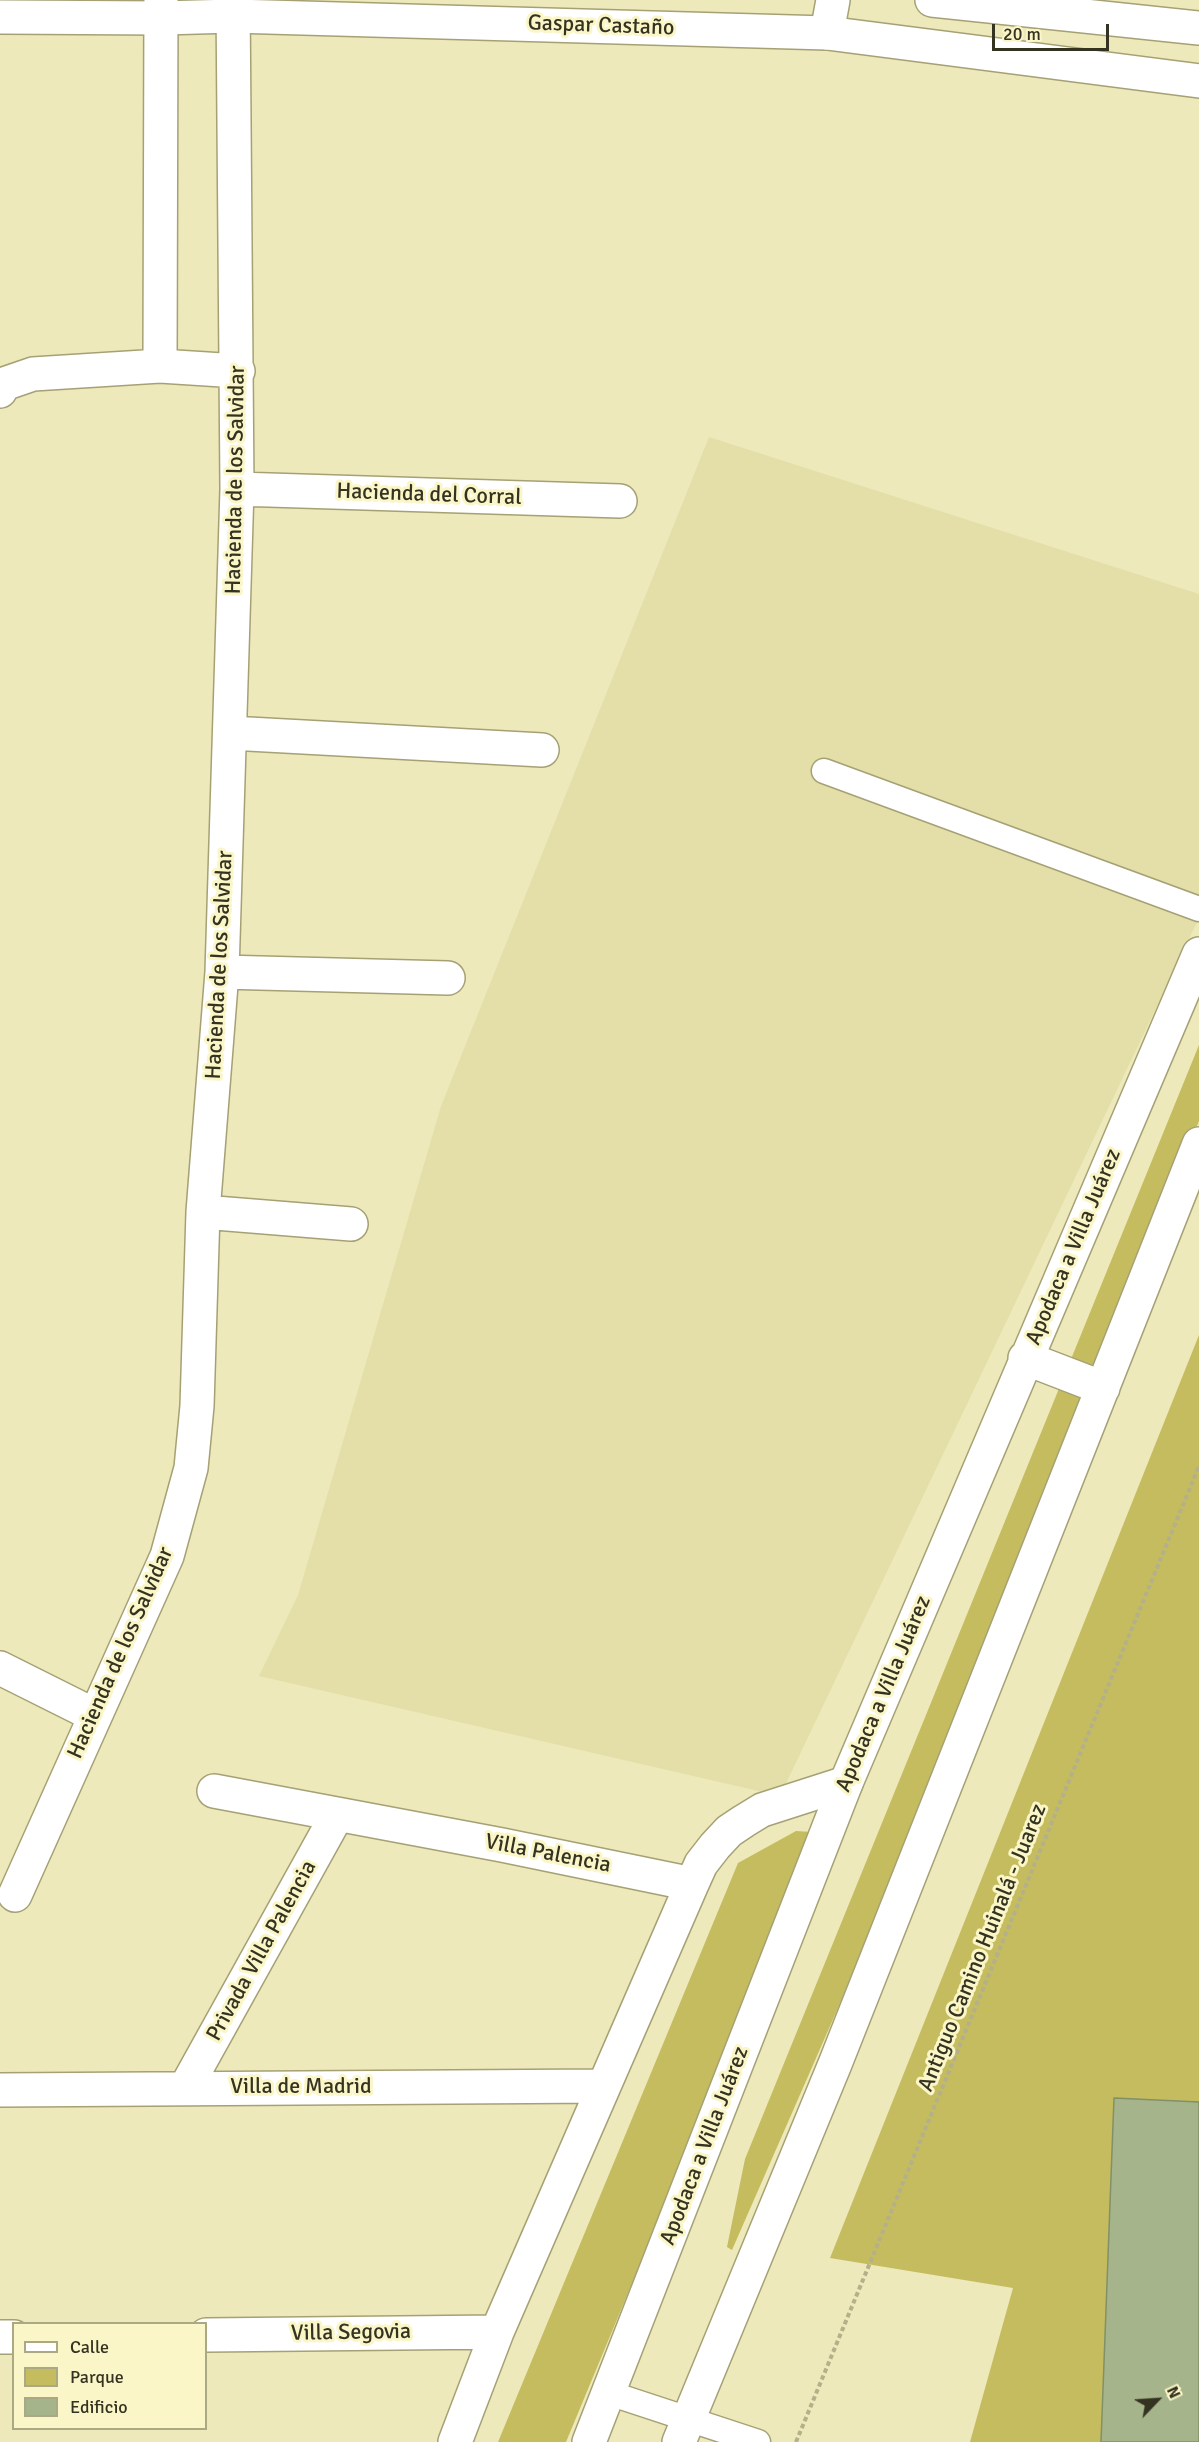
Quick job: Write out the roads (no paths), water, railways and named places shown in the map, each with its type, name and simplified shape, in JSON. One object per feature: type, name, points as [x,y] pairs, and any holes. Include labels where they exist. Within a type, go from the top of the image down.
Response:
[{"type":"street","points":[[827,33],[833,0]]},
{"type":"street","points":[[932,0],[1199,28]]},
{"type":"street","name":"Gaspar Castaño","points":[[0,17],[233,8],[827,33],[1199,81]]},
{"type":"street","name":"Hacienda de los Salvidar","points":[[15,1895],[167,1556],[191,1468],[197,1406],[203,1212],[222,972],[230,733],[238,371],[233,8]]},
{"type":"street","points":[[160,366],[162,9]]},
{"type":"street","points":[[2,387],[33,374],[160,366],[238,371]]},
{"type":"street","name":"Hacienda del Corral","points":[[237,489],[620,501]]},
{"type":"street","points":[[230,733],[542,750]]},
{"type":"street","name":"Apodaca a Villa Juárez","points":[[589,2442],[846,1783],[1025,1358],[1199,954]]},
{"type":"street","points":[[222,972],[448,978]]},
{"type":"street","points":[[684,2431],[835,2064],[1199,1144]]},
{"type":"street","points":[[203,1212],[351,1224]]},
{"type":"street","points":[[1025,1358],[1103,1388]]},
{"type":"street","points":[[0,1668],[94,1715]]},
{"type":"street","points":[[455,2442],[497,2332],[701,1864],[729,1831],[762,1810],[846,1783]]},
{"type":"street","name":"Villa Palencia","points":[[214,1791],[502,1845],[692,1884]]},
{"type":"street","name":"Privada Villa Palencia","points":[[186,2087],[337,1815]]},
{"type":"street","name":"Villa de Madrid","points":[[0,2090],[603,2086]]},
{"type":"street","name":"Villa Segovia","points":[[207,2335],[497,2332]]},
{"type":"lane","points":[[824,771],[1199,909]]},
{"type":"lane","points":[[609,2393],[684,2431],[758,2442]]}]
